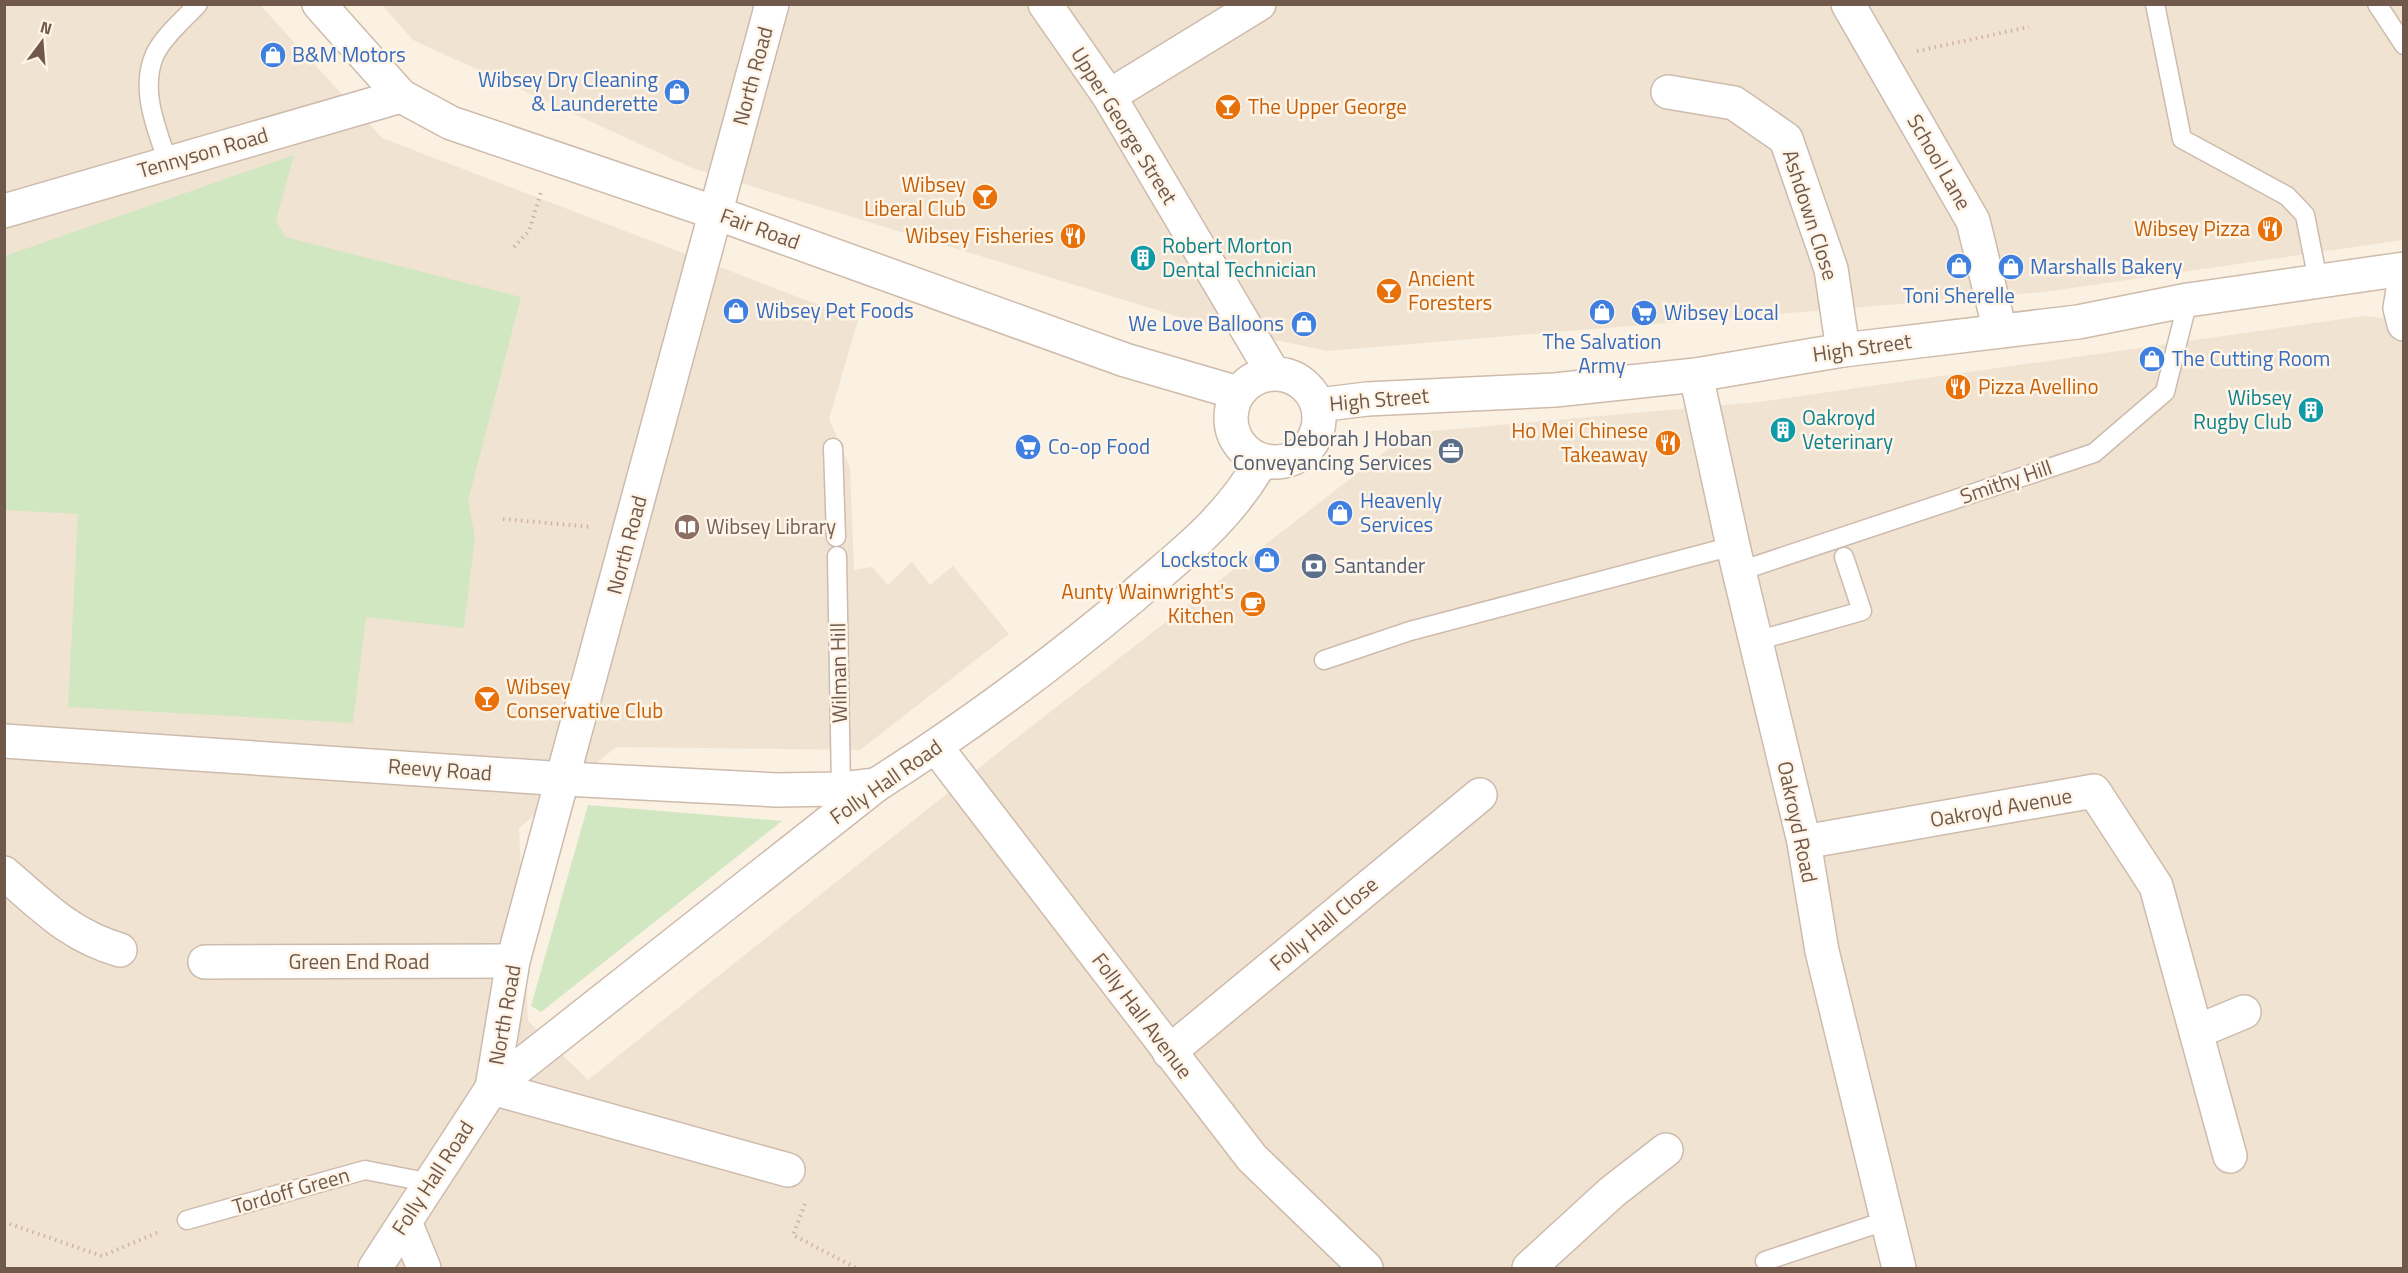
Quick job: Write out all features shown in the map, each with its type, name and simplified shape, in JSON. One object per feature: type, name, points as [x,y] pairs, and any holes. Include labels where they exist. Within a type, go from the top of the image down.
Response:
[{"type":"street","name":"Fair Road","points":[[319,4],[401,96],[451,123],[716,213],[1125,360],[1238,393]]},
{"type":"street","name":"North Road","points":[[492,1088],[513,961],[565,779],[772,4]]},
{"type":"street","name":"Upper George Street","points":[[1045,4],[1109,96],[1273,373]]},
{"type":"street","points":[[1109,96],[1259,4]]},
{"type":"street","name":"School Lane","points":[[1848,4],[1972,221],[2000,331]]},
{"type":"street","name":"Ashdown Close","points":[[1668,92],[1734,103],[1786,139],[1831,269],[1843,350]]},
{"type":"street","name":"Tennyson Road","points":[[4,211],[401,96]]},
{"type":"street","name":"High Street","points":[[1318,405],[1367,399],[1555,390],[1696,375],[1843,350],[2078,322],[2188,300],[2403,269]]},
{"type":"street","points":[[2403,284],[2400,308],[2403,324]]},
{"type":"street","points":[[1273,373],[1287,375],[1300,381],[1311,392],[1318,405],[1318,428],[1308,447],[1296,457],[1282,462],[1262,460],[1243,448],[1234,436],[1230,422],[1231,408],[1238,393],[1258,376],[1273,373]]},
{"type":"street","name":"Oakroyd Road","points":[[1696,375],[1736,559],[1804,842],[1822,951],[1899,1269]]},
{"type":"street","name":"Folly Hall Road","points":[[375,1269],[492,1088],[876,785],[936,747],[1025,684],[1200,539],[1230,510],[1262,460]]},
{"type":"street","name":"Reevy Road","points":[[4,741],[565,779],[777,790],[841,789],[876,785]]},
{"type":"street","name":"Folly Hall Avenue","points":[[936,747],[1252,1158],[1366,1269]]},
{"type":"street","name":"Oakroyd Avenue","points":[[1804,842],[2094,791],[2156,886],[2229,1156]]},
{"type":"street","name":"Folly Hall Close","points":[[1169,1052],[1480,795]]},
{"type":"street","points":[[4,873],[73,931],[93,942],[120,950]]},
{"type":"street","name":"Green End Road","points":[[205,962],[513,961]]},
{"type":"street","points":[[2196,1032],[2244,1011]]},
{"type":"street","points":[[492,1088],[788,1170]]},
{"type":"street","points":[[1529,1269],[1612,1192],[1666,1150]]},
{"type":"street","points":[[405,1222],[424,1269]]},
{"type":"lane","points":[[168,163],[152,113],[148,80],[156,54],[198,4]]},
{"type":"lane","points":[[2155,4],[2182,139],[2287,196],[2305,215],[2318,281]]},
{"type":"lane","points":[[2377,4],[2403,45]]},
{"type":"lane","name":"Smithy Hill","points":[[1324,660],[1410,631],[1736,559],[2094,453],[2165,392],[2188,300]]},
{"type":"lane","points":[[833,448],[836,537]]},
{"type":"lane","name":"Wilman Hill","points":[[837,556],[841,789]]},
{"type":"lane","points":[[1756,641],[1862,611],[1844,556]]},
{"type":"lane","name":"Tordoff Green","points":[[187,1220],[365,1170],[431,1183]]},
{"type":"lane","points":[[1765,1261],[1888,1220]]},
{"type":"path","points":[[1881,59],[2030,27]]},
{"type":"path","points":[[514,247],[529,231],[551,158]]},
{"type":"path","points":[[504,519],[631,530]]},
{"type":"path","points":[[788,1170],[815,1179],[793,1234],[856,1269]]},
{"type":"path","points":[[4,1222],[102,1257],[187,1220]]},
{"type":"shaded area","points":[[5,5],[260,5],[382,138],[858,320],[829,419],[850,468],[854,570],[872,567],[888,585],[912,562],[930,585],[953,566],[1009,634],[860,750],[616,747],[519,828],[528,1021],[588,1080],[1009,744],[1409,433],[1759,402],[2363,316],[2403,320],[2403,1268],[5,1268]]},
{"type":"shaded area","points":[[382,5],[2403,5],[2403,240],[2044,292],[1327,351],[1206,325],[692,168],[413,40]]},
{"type":"green space","points":[[294,155],[276,220],[285,237],[521,297],[468,501],[475,537],[464,628],[366,617],[353,723],[68,707],[78,514],[5,510],[5,256]]},
{"type":"green space","points":[[588,805],[782,821],[541,1012],[531,1006]]},
{"type":"place","name":"B&M Motors","points":[[273,55]]},
{"type":"place","name":"Wibsey Dry Cleaning & Launderette","points":[[677,92]]},
{"type":"place","name":"The Upper George","points":[[1228,107]]},
{"type":"place","name":"Wibsey Liberal Club","points":[[985,197]]},
{"type":"place","name":"Wibsey Pizza","points":[[2270,229]]},
{"type":"place","name":"Wibsey Fisheries","points":[[1073,236]]},
{"type":"place","name":"Robert Morton Dental Technician","points":[[1143,258]]},
{"type":"place","name":"Toni Sherelle","points":[[1959,266]]},
{"type":"place","name":"Marshalls Bakery","points":[[2011,267]]},
{"type":"place","name":"Ancient Foresters","points":[[1389,291]]},
{"type":"place","name":"Wibsey Pet Foods","points":[[736,311]]},
{"type":"place","name":"The Salvation Army","points":[[1602,312]]},
{"type":"place","name":"Wibsey Local","points":[[1644,313]]},
{"type":"place","name":"We Love Balloons","points":[[1304,324]]},
{"type":"place","name":"The Cutting Room","points":[[2152,359]]},
{"type":"place","name":"Pizza Avellino","points":[[1958,387]]},
{"type":"place","name":"Wibsey Rugby Club","points":[[2311,410]]},
{"type":"place","name":"Oakroyd Veterinary","points":[[1783,430]]},
{"type":"place","name":"Ho Mei Chinese Takeaway","points":[[1668,443]]},
{"type":"place","name":"Co-op Food","points":[[1028,447]]},
{"type":"place","name":"Deborah J Hoban Conveyancing Services","points":[[1451,451]]},
{"type":"place","name":"Heavenly Services","points":[[1340,513]]},
{"type":"place","name":"Wibsey Library","points":[[687,527]]},
{"type":"place","name":"Lockstock","points":[[1267,560]]},
{"type":"place","name":"Santander","points":[[1314,566]]},
{"type":"place","name":"Aunty Wainwright's Kitchen","points":[[1253,604]]},
{"type":"place","name":"Wibsey Conservative Club","points":[[487,699]]}]
